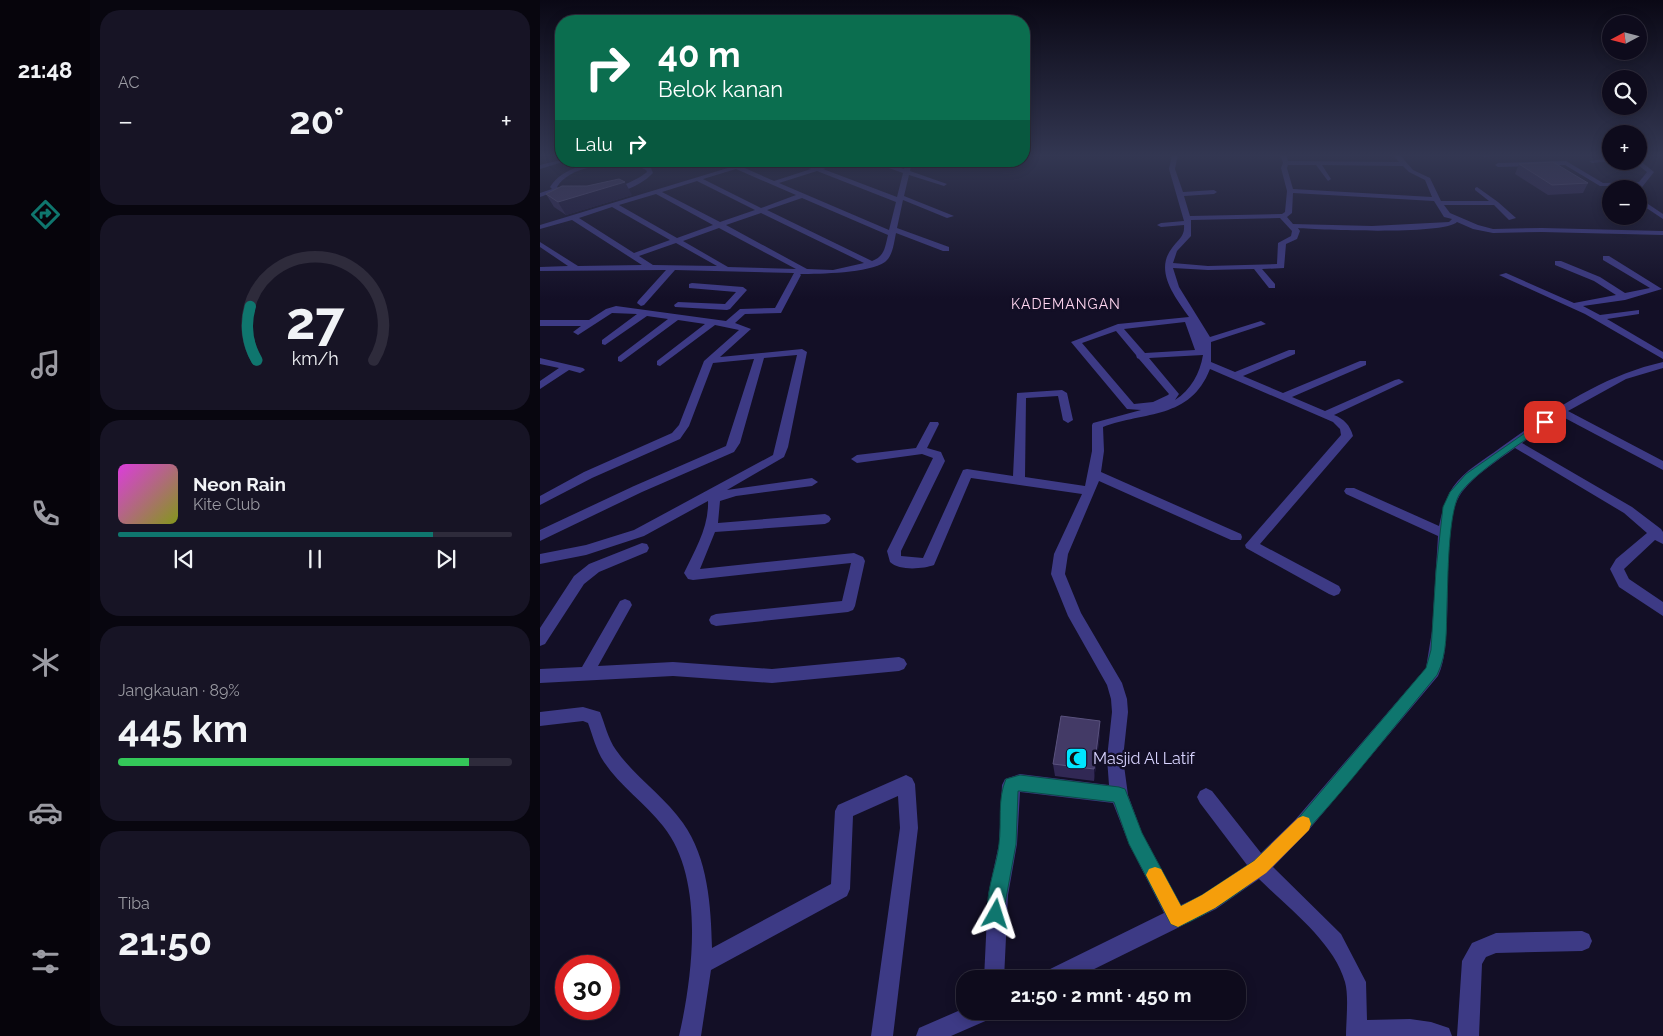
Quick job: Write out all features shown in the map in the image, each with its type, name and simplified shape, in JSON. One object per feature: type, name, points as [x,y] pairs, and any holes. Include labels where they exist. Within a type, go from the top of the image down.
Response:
[{"type":"street","points":[[542,225],[621,202]]},
{"type":"street","points":[[676,202],[807,272]]},
{"type":"street","points":[[746,202],[872,264]]},
{"type":"street","points":[[633,256],[783,202]]},
{"type":"street","points":[[816,202],[892,232],[946,249]]},
{"type":"street","points":[[540,269],[674,267],[833,272],[872,264],[885,256],[900,202]]},
{"type":"street","points":[[911,202],[950,216]]},
{"type":"street","points":[[1182,202],[1186,221],[1186,237],[1172,251],[1168,265],[1171,281],[1206,341],[1204,352]]},
{"type":"street","points":[[1161,225],[1186,221],[1282,216],[1288,213],[1289,202]]},
{"type":"street","points":[[1438,202],[1447,215],[1491,231],[1542,230],[1663,233]]},
{"type":"street","points":[[1463,202],[1496,204],[1512,218]]},
{"type":"street","points":[[613,205],[726,268]]},
{"type":"street","points":[[1647,207],[1663,206]]},
{"type":"street","points":[[1647,207],[1663,217]]},
{"type":"street","points":[[1168,265],[1201,268],[1282,265],[1282,243],[1294,237],[1296,231],[1282,216]]},
{"type":"street","points":[[573,217],[650,267]]},
{"type":"street","points":[[1293,226],[1396,229],[1450,224],[1456,219]]},
{"type":"street","points":[[540,244],[576,268]]},
{"type":"street","points":[[1571,306],[1625,297],[1658,289],[1606,258]]},
{"type":"street","points":[[1558,262],[1597,279],[1625,297]]},
{"type":"street","points":[[641,303],[674,267]]},
{"type":"street","points":[[1256,267],[1272,286]]},
{"type":"street","points":[[688,292],[743,290],[727,307],[678,305],[703,268]]},
{"type":"street","points":[[728,324],[743,311],[778,312],[797,275]]},
{"type":"street","points":[[1503,275],[1599,318],[1663,356]]},
{"type":"street","points":[[540,501],[588,475],[676,436],[684,426],[709,361],[746,330],[745,327],[728,324],[612,310],[578,332]]},
{"type":"street","points":[[1599,318],[1636,312]]},
{"type":"street","points":[[605,342],[645,313]]},
{"type":"street","points":[[621,359],[676,318]]},
{"type":"street","points":[[1118,327],[1140,356],[1173,393],[1171,398],[1142,407],[1129,406],[1076,342],[1118,327],[1187,320],[1204,352],[1207,364],[1201,378],[1189,396],[1184,400],[1169,407],[1098,425],[1098,452],[1095,474],[1090,490],[1080,508],[1061,554],[1058,574],[1075,616],[1114,683],[1119,699],[1120,728],[1115,758],[1119,795],[1135,838],[1178,918]]},
{"type":"street","points":[[660,363],[713,322]]},
{"type":"street","points":[[540,324],[590,323]]},
{"type":"street","points":[[1206,341],[1262,324]]},
{"type":"street","points":[[1140,356],[1204,352]]},
{"type":"street","points":[[1235,376],[1292,352]]},
{"type":"street","points":[[540,559],[639,534],[713,496],[777,458],[782,447],[802,353],[760,355],[709,361]]},
{"type":"street","points":[[540,536],[730,449],[734,443],[760,355]]},
{"type":"street","points":[[540,361],[580,370]]},
{"type":"street","points":[[1282,397],[1363,363]]},
{"type":"street","points":[[1207,364],[1325,415],[1342,424],[1347,431],[1347,436],[1251,545],[1334,590]]},
{"type":"street","points":[[1070,970],[1208,902],[1260,867],[1302,826],[1432,671],[1438,650],[1445,534],[1449,507],[1455,492],[1470,476],[1560,411],[1616,381],[1663,365]]},
{"type":"street","points":[[540,386],[567,367]]},
{"type":"street","points":[[1325,415],[1400,382]]},
{"type":"street","points":[[1019,481],[1020,396],[1062,393],[1068,420]]},
{"type":"street","points":[[1560,411],[1663,466]]},
{"type":"street","points":[[920,451],[934,424]]},
{"type":"street","points":[[1515,444],[1628,510],[1660,536],[1621,563],[1617,569],[1624,583],[1663,610]]},
{"type":"street","points":[[857,459],[920,451],[936,455],[940,458],[894,551],[894,558],[898,561],[924,563],[929,561],[966,474],[971,473],[1090,490]]},
{"type":"street","points":[[1095,474],[1236,537]]},
{"type":"street","points":[[713,496],[812,482]]},
{"type":"street","points":[[1350,491],[1445,534]]},
{"type":"street","points":[[713,496],[711,528],[691,573],[693,575],[854,558],[858,561],[848,606],[716,620]]},
{"type":"street","points":[[711,528],[825,520]]},
{"type":"street","points":[[540,640],[578,580],[594,568],[642,548]]},
{"type":"street","points":[[586,674],[624,605]]},
{"type":"street","points":[[540,676],[673,669],[772,676],[900,664]]},
{"type":"street","points":[[541,719],[583,714],[594,717],[609,754],[634,784],[659,807],[686,843],[696,872],[703,929],[702,964],[697,1008],[690,1036]]},
{"type":"street","points":[[994,970],[998,895],[1008,844],[1011,785],[1020,783],[1119,795]]},
{"type":"street","points":[[702,964],[840,889],[844,810],[906,784],[909,828],[882,1036]]},
{"type":"street","points":[[1206,797],[1260,867],[1323,928],[1346,960],[1356,982],[1357,1034],[1408,1028],[1428,1031],[1441,1036]]},
{"type":"street","points":[[1468,1036],[1472,961],[1479,950],[1496,943],[1582,941]]},
{"type":"street","points":[[927,1036],[962,1020]]},
{"type":"building","name":"Masjid Al Latif","points":[[1061,716],[1100,721],[1094,769],[1053,764]]},
{"type":"slow traffic","points":[[1155,875],[1178,918],[1208,902],[1260,867],[1303,824]]},
{"type":"place","name":"Masjid Al Latif","points":[[1077,758]]},
{"type":"district","name":"KADEMANGAN","points":[[1066,304]]},
{"type":"route","points":[[996,914],[1008,844],[1010,790],[1011,785],[1020,783],[1119,795],[1135,838],[1178,918],[1208,902],[1260,867],[1302,826],[1432,671],[1438,650],[1445,534],[1449,507],[1455,492],[1470,476],[1545,422]]}]
